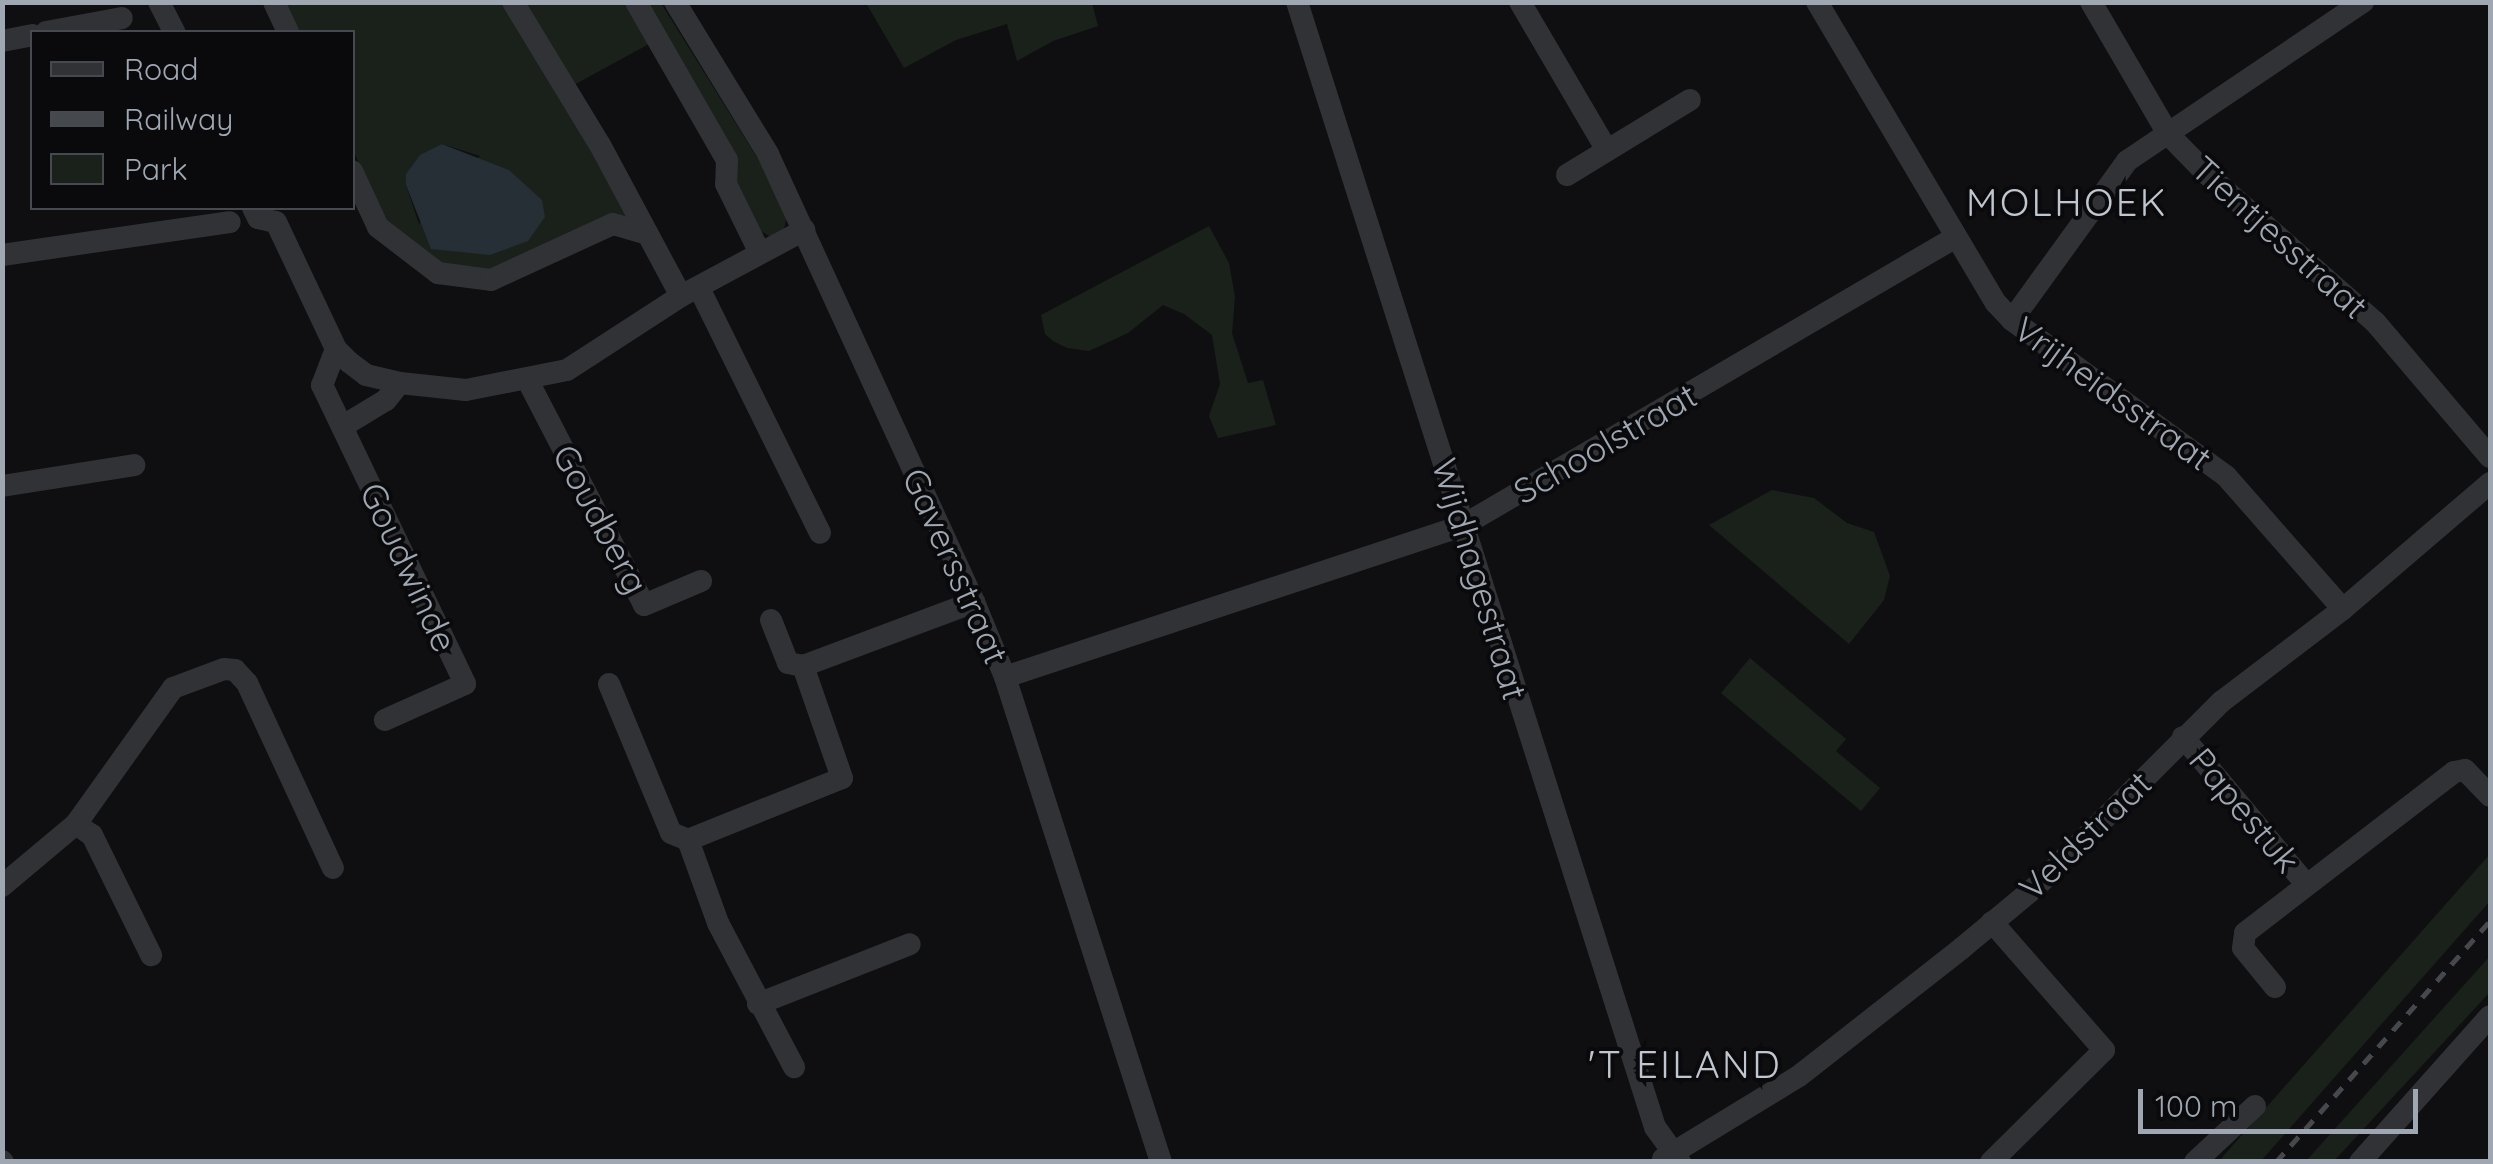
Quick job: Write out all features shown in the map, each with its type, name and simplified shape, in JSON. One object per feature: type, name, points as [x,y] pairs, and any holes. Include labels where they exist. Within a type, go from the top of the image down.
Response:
[{"type":"street","points":[[159,2],[173,30]]},
{"type":"street","points":[[274,2],[287,30]]},
{"type":"street","points":[[513,2],[600,145],[648,234],[690,292],[820,533]]},
{"type":"street","points":[[636,2],[727,160],[726,184],[760,254]]},
{"type":"street","name":"Gaversstraat","points":[[675,2],[768,154],[974,602],[1005,676],[1161,1162]]},
{"type":"street","name":"Wijdhagestraat","points":[[1297,2],[1654,1128],[1670,1158]]},
{"type":"street","points":[[1520,2],[1607,150]]},
{"type":"street","name":"Vrijheidsstraat","points":[[1817,2],[1996,303],[2012,320],[2226,476],[2342,609]]},
{"type":"street","name":"Tientjesstraat","points":[[2091,2],[2168,134],[2208,175],[2376,322],[2490,456]]},
{"type":"street","points":[[2012,320],[2127,161],[2364,2]]},
{"type":"street","points":[[57,30],[122,18]]},
{"type":"street","points":[[2,41],[30,35]]},
{"type":"street","points":[[1567,175],[1690,100]]},
{"type":"street","points":[[355,177],[378,227],[438,273],[492,280],[612,224],[648,234]]},
{"type":"street","points":[[254,210],[258,218],[276,222],[336,349],[366,375],[466,390],[528,381],[568,370],[690,292],[804,230]]},
{"type":"street","points":[[2,255],[230,222]]},
{"type":"street","name":"Schoolstraat","points":[[1005,676],[1462,526],[1956,237]]},
{"type":"street","name":"Goudwinde","points":[[336,349],[322,386],[465,684],[385,720]]},
{"type":"street","name":"Goudberg","points":[[528,381],[644,606],[701,581]]},
{"type":"street","points":[[343,426],[386,400],[400,383]]},
{"type":"street","points":[[2,486],[134,465]]},
{"type":"street","name":"Veldstraat","points":[[1670,1158],[1799,1076],[2038,885],[2221,702],[2342,609],[2490,483]]},
{"type":"street","points":[[771,620],[788,662],[803,666],[974,602]]},
{"type":"street","points":[[609,684],[671,833],[688,840],[842,778],[803,666]]},
{"type":"street","points":[[2,886],[76,824],[173,688],[214,670],[234,670],[246,683],[333,868]]},
{"type":"street","name":"Papestuk","points":[[2184,737],[2306,884]]},
{"type":"street","name":"Papestuk","points":[[2275,987],[2240,940],[2306,884],[2390,826],[2454,772],[2465,770],[2490,796]]},
{"type":"street","points":[[76,824],[92,835],[150,955]]},
{"type":"street","points":[[688,840],[718,923],[794,1068]]},
{"type":"street","points":[[1991,1162],[2104,1050],[1992,922]]},
{"type":"street","points":[[758,1004],[910,944]]},
{"type":"street","points":[[2360,1162],[2490,1016]]},
{"type":"street","points":[[2196,1162],[2255,1106]]},
{"type":"green space","points":[[284,3],[506,3],[633,220],[481,274],[431,264],[385,220],[355,154],[355,30],[297,30]],"holes":[[[442,144],[480,156],[419,224],[406,185]]]},
{"type":"green space","points":[[521,3],[624,3],[649,44],[572,86]]},
{"type":"green space","points":[[646,3],[661,3],[766,172],[787,216],[784,229],[771,237],[757,229]]},
{"type":"green space","points":[[866,3],[1092,3],[1098,26],[1053,41],[1017,61],[1007,24],[956,40],[904,68]]},
{"type":"green space","points":[[1209,226],[1229,263],[1235,297],[1232,333],[1248,383],[1263,380],[1276,425],[1218,438],[1209,416],[1220,384],[1212,335],[1184,314],[1163,305],[1128,333],[1089,351],[1053,341],[1045,334],[1041,315]]},
{"type":"green space","points":[[1772,490],[1814,498],[1847,523],[1874,532],[1890,576],[1884,600],[1849,644],[1709,525]]},
{"type":"green space","points":[[1750,658],[1846,739],[1836,751],[1880,788],[1861,811],[1721,693]]},
{"type":"green space","points":[[2490,854],[2490,901],[2261,1161],[2218,1162]]},
{"type":"green space","points":[[2490,956],[2490,992],[2334,1161],[2306,1161]]},
{"type":"shaded area","points":[[442,144],[509,170],[542,200],[545,217],[528,241],[490,255],[431,249],[406,185],[406,174],[420,155]]},
{"type":"railway","points":[[2276,1162],[2490,921]]},
{"type":"district","name":"MOLHOEK","points":[[2067,203]]},
{"type":"district","name":"'T EILAND","points":[[1685,1065]]}]
